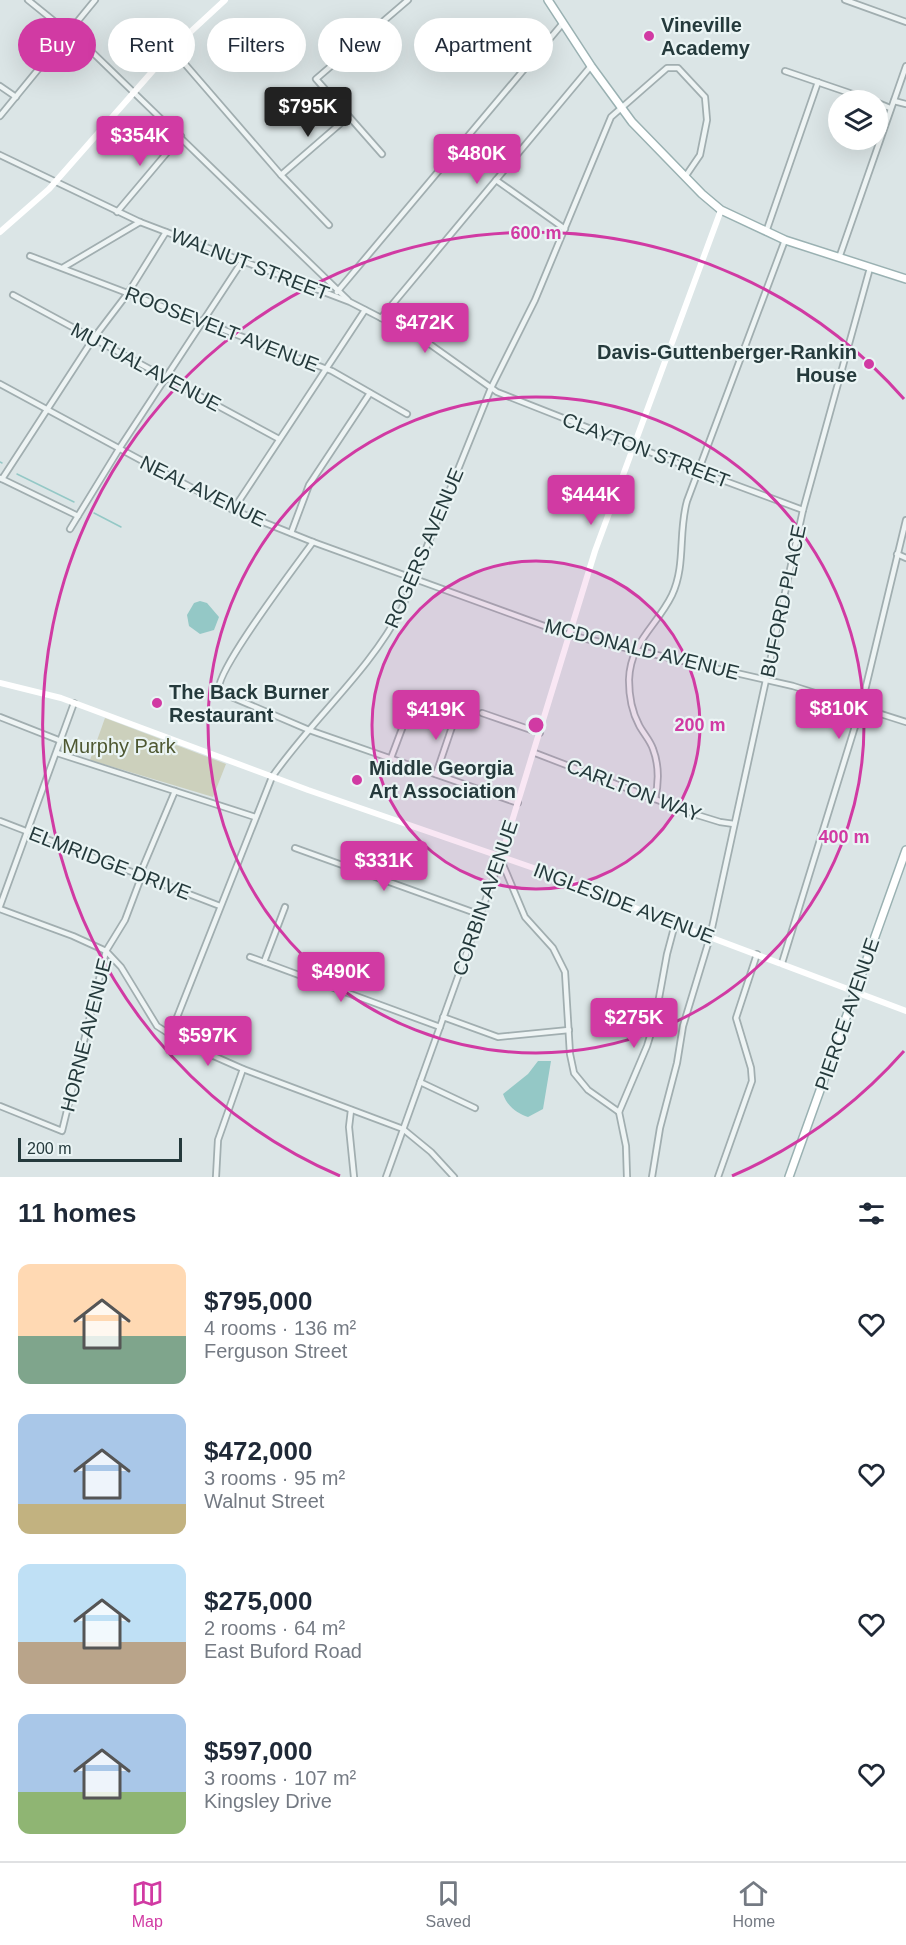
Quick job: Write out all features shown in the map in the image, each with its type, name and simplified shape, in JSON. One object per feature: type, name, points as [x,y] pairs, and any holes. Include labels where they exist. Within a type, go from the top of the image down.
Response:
[{"type":"main road","points":[[548,0],[620,108],[646,138],[722,210],[785,240],[906,279]]},
{"type":"main road","name":"PIERCE AVENUE","points":[[789,1177],[906,850]]},
{"type":"street","points":[[28,0],[52,18]]},
{"type":"street","points":[[80,18],[95,0]]},
{"type":"street","points":[[195,28],[225,0]]},
{"type":"street","points":[[382,154],[316,79],[408,0]]},
{"type":"street","points":[[845,0],[906,22]]},
{"type":"street","points":[[333,296],[563,23]]},
{"type":"street","points":[[96,56],[181,136],[350,302]]},
{"type":"street","points":[[381,318],[591,66]]},
{"type":"street","points":[[839,258],[906,66]]},
{"type":"street","name":"ROGERS AVENUE","points":[[170,1035],[272,777],[381,646],[402,608],[491,388],[535,300],[611,117],[667,68],[678,68],[705,96],[707,120],[700,155],[685,177]]},
{"type":"street","points":[[785,71],[841,90]]},
{"type":"street","points":[[0,116],[36,72]]},
{"type":"street","points":[[0,232],[54,183],[152,72]]},
{"type":"street","points":[[192,72],[329,225]]},
{"type":"street","points":[[766,232],[818,82]]},
{"type":"street","points":[[0,86],[16,97]]},
{"type":"street","points":[[894,101],[906,105]]},
{"type":"street","points":[[282,175],[348,117]]},
{"type":"street","points":[[117,212],[181,136]]},
{"type":"street","name":"WALNUT STREET","points":[[0,155],[54,183],[140,222],[350,302],[429,343],[491,388]]},
{"type":"street","points":[[496,180],[565,229]]},
{"type":"street","name":"CORBIN AVENUE","points":[[386,1177],[501,857],[535,753],[595,550],[722,210]]},
{"type":"street","points":[[64,267],[140,222]]},
{"type":"street","points":[[78,516],[1,478],[93,339],[128,293],[166,232]]},
{"type":"street","points":[[656,799],[657,767],[652,748],[631,703],[629,680],[635,651],[642,637],[669,602],[676,584],[681,555],[682,519],[785,240]]},
{"type":"street","name":"ROOSEVELT AVENUE","points":[[30,256],[64,267],[326,369],[407,414]]},
{"type":"street","points":[[70,529],[243,260]]},
{"type":"street","name":"BUFORD PLACE","points":[[652,1177],[660,1128],[677,1063],[683,1026],[710,937],[803,510],[870,268]]},
{"type":"street","name":"MUTUAL AVENUE","points":[[14,295],[279,439]]},
{"type":"street","points":[[233,510],[365,310]]},
{"type":"street","name":"NEAL AVENUE","points":[[0,384],[233,510],[313,542],[414,578]]},
{"type":"street","name":"CLAYTON STREET","points":[[491,388],[633,446],[803,510]]},
{"type":"street","points":[[291,533],[309,485],[370,393]]},
{"type":"street","points":[[782,963],[861,707],[906,520]]},
{"type":"street","points":[[313,542],[245,638],[220,679],[218,686],[222,693],[309,730],[518,803]]},
{"type":"street","points":[[897,554],[906,558]]},
{"type":"street","name":"MCDONALD AVENUE","points":[[414,578],[569,635],[766,679],[823,694],[906,722]]},
{"type":"street","name":"INGLESIDE AVENUE","points":[[0,683],[74,703],[272,777],[501,857],[906,1011]]},
{"type":"street","points":[[391,758],[412,702]]},
{"type":"street","points":[[74,703],[0,908],[82,939],[106,951],[121,968],[157,1026],[170,1035],[198,1051],[403,1129],[431,1152],[454,1177]]},
{"type":"street","points":[[482,713],[540,733]]},
{"type":"street","points":[[436,774],[456,715]]},
{"type":"street","points":[[0,717],[61,741]]},
{"type":"street","points":[[57,753],[255,818]]},
{"type":"street","name":"CARLTON WAY","points":[[535,753],[711,820],[734,825]]},
{"type":"street","name":"HORNE AVENUE","points":[[0,1106],[62,1131],[106,951],[125,920],[175,791]]},
{"type":"street","name":"ELMRIDGE DRIVE","points":[[0,820],[220,906]]},
{"type":"street","points":[[295,848],[481,915]]},
{"type":"street","points":[[501,857],[525,917],[553,948],[566,972],[571,1062],[578,1080],[619,1112]]},
{"type":"street","points":[[264,962],[285,907]]},
{"type":"street","points":[[627,1177],[626,1146],[619,1112],[647,1046],[655,1020],[675,924]]},
{"type":"street","points":[[718,1177],[752,1081],[751,1068],[736,1018],[757,954]]},
{"type":"street","points":[[250,957],[440,1027]]},
{"type":"street","points":[[443,1017],[498,1037],[569,1030]]},
{"type":"street","points":[[216,1177],[218,1140],[243,1069]]},
{"type":"street","points":[[420,1082],[475,1108]]},
{"type":"street","points":[[351,1110],[354,1177]]},
{"type":"green space","name":"Murphy Park","points":[[105,718],[226,764],[213,797],[90,760]]},
{"type":"water","points":[[200,601],[207,603],[219,617],[214,630],[200,634],[189,626],[187,615],[194,603]]},
{"type":"water","points":[[538,1061],[551,1061],[543,1109],[528,1117],[513,1108],[503,1094],[528,1074]]},
{"type":"waterway","points":[[17,474],[74,502]]},
{"type":"waterway","points":[[94,513],[121,527]]},
{"type":"place","name":"Vineville Academy","points":[[649,36]]},
{"type":"place","name":"Davis-Guttenberger-Rankin House","points":[[869,364]]},
{"type":"place","name":"The Back Burner Restaurant","points":[[157,703]]},
{"type":"place","name":"Middle Georgia Art Association","points":[[357,780]]}]
